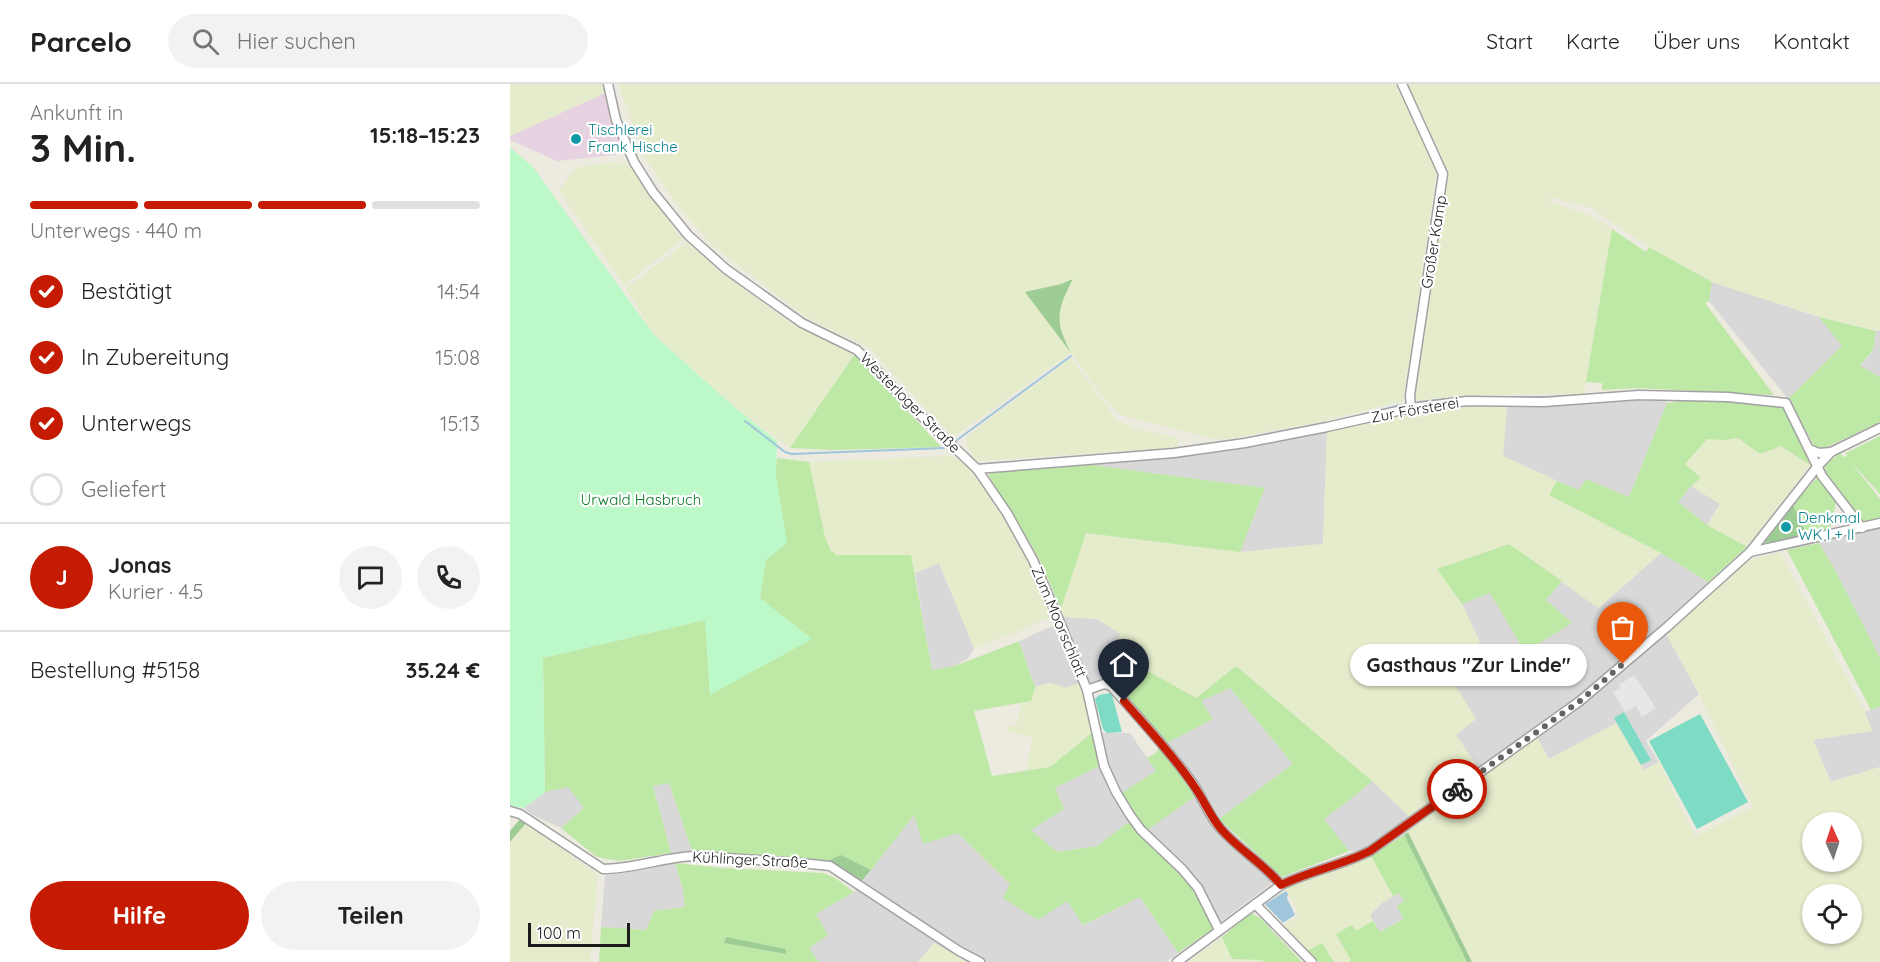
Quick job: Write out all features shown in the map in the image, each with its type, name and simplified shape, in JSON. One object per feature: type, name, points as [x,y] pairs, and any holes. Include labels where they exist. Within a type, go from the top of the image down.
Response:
[{"type":"street","name":"Westerloger Straße","points":[[608,84],[616,120],[634,162],[653,192],[688,235],[726,269],[793,316],[857,350],[977,469]]},
{"type":"street","name":"Großer Kamp","points":[[1402,84],[1443,174],[1410,395],[1411,408]]},
{"type":"street","name":"Zur Försterei","points":[[977,469],[1184,452],[1245,443],[1411,408],[1467,401],[1544,402],[1639,395],[1728,397],[1786,403],[1817,467],[1862,528]]},
{"type":"street","points":[[1177,962],[1281,885],[1300,875],[1356,858],[1370,851],[1580,701],[1750,552],[1831,452],[1880,428]]},
{"type":"street","points":[[1809,449],[1819,453],[1831,452]]},
{"type":"street","name":"Zum Moorschlatt","points":[[977,469],[1007,513],[1033,560],[1068,641],[1087,690],[1104,766],[1116,792],[1142,830],[1198,888],[1219,930]]},
{"type":"street","points":[[1750,552],[1877,524],[1880,534]]},
{"type":"street","points":[[1087,690],[1104,684],[1111,686],[1179,766],[1195,787],[1219,827],[1234,843],[1263,865],[1281,885]]},
{"type":"street","name":"Kühlinger Straße","points":[[510,812],[520,814],[603,869],[695,856],[830,866],[959,951],[980,962]]},
{"type":"street","points":[[1255,904],[1312,962]]},
{"type":"shaded area","points":[[605,93],[622,150],[615,155],[557,161],[510,140],[510,136]]},
{"type":"shaded area","points":[[1712,282],[1819,317],[1843,346],[1788,399],[1709,301]]},
{"type":"shaded area","points":[[1880,330],[1880,377],[1860,367],[1873,351],[1876,331]]},
{"type":"shaded area","points":[[1640,398],[1664,400],[1667,403],[1629,497],[1586,479],[1579,491],[1503,456],[1507,406]]},
{"type":"shaded area","points":[[1327,432],[1323,544],[1240,552],[1265,488],[1092,465],[1201,455]]},
{"type":"shaded area","points":[[1691,486],[1720,504],[1707,525],[1678,502]]},
{"type":"shaded area","points":[[1880,528],[1880,658],[1819,543]]},
{"type":"shaded area","points":[[1661,553],[1715,586],[1665,632],[1699,694],[1646,741],[1659,762],[1644,770],[1616,724],[1549,760],[1536,738],[1482,774],[1456,735],[1447,672],[1479,658],[1473,646],[1479,641],[1462,604],[1490,592],[1572,624],[1546,600],[1562,581],[1599,608]]},
{"type":"shaded area","points":[[939,563],[974,648],[968,658],[955,666],[932,670],[915,573]]},
{"type":"shaded area","points":[[1064,617],[1097,619],[1121,634],[1117,642],[1149,655],[1118,686],[1109,679],[1088,683]]},
{"type":"shaded area","points":[[1059,623],[1080,683],[1066,688],[1050,683],[1035,687],[1019,641]]},
{"type":"shaded area","points":[[1634,675],[1656,708],[1642,717],[1636,706],[1625,712],[1613,692]]},
{"type":"shaded area","points":[[1230,688],[1293,764],[1219,819],[1167,743],[1213,719],[1200,701]]},
{"type":"shaded area","points":[[1880,707],[1880,767],[1831,782],[1813,739],[1871,731],[1865,712]]},
{"type":"shaded area","points":[[1101,733],[1130,733],[1156,771],[1122,793],[1106,760]]},
{"type":"shaded area","points":[[1101,765],[1130,821],[1097,846],[1056,852],[1031,830],[1064,809],[1055,788]]},
{"type":"shaded area","points":[[1372,781],[1411,818],[1362,851],[1349,851],[1323,819]]},
{"type":"shaded area","points":[[669,783],[692,851],[671,853],[653,785]]},
{"type":"shaded area","points":[[568,786],[584,808],[561,828],[533,815],[524,808],[545,792]]},
{"type":"shaded area","points":[[1197,795],[1211,825],[1239,854],[1265,871],[1271,884],[1220,922],[1209,905],[1146,831]]},
{"type":"shaded area","points":[[914,814],[958,833],[1010,884],[1067,901],[1084,925],[1140,897],[1178,953],[1166,962],[967,962],[934,943],[918,962],[819,962],[809,948],[827,935],[816,914],[854,892]]},
{"type":"shaded area","points":[[675,863],[683,889],[685,907],[654,911],[646,930],[601,927],[605,875]]},
{"type":"shaded area","points":[[1399,893],[1404,902],[1403,919],[1379,932],[1370,915],[1383,902]]},
{"type":"green space","points":[[510,84],[602,84],[605,93],[510,136]]},
{"type":"green space","points":[[618,84],[1398,84],[1437,171],[1403,401],[1313,423],[1229,439],[1214,439],[1120,415],[1105,400],[1071,353],[953,437],[868,347],[804,316],[711,244],[678,206],[645,158]],"holes":[[[1073,279],[1063,299],[1059,316],[1062,336],[1069,348],[1026,292]]]},
{"type":"green space","points":[[1407,84],[1880,84],[1880,330],[1819,317],[1712,282],[1649,247],[1591,208],[1551,197],[1549,202],[1590,215],[1612,229],[1584,394],[1466,395],[1416,401],[1414,395],[1448,175]]},
{"type":"green space","name":"Urwald Hasbruch","points":[[510,147],[533,167],[654,335],[733,406],[777,441],[776,474],[787,543],[766,560],[760,598],[812,639],[710,695],[705,620],[543,658],[545,792],[524,808],[510,806]]},
{"type":"green space","points":[[617,162],[633,169],[682,240],[624,285],[559,191],[573,171],[582,166]]},
{"type":"green space","points":[[1612,229],[1646,252],[1649,247],[1712,282],[1709,301],[1705,303],[1774,395],[1638,388],[1602,390],[1602,383],[1586,382]]},
{"type":"green space","points":[[687,242],[720,272],[795,326],[855,354],[790,448],[733,406],[654,335],[626,288]]},
{"type":"green space","points":[[1073,279],[1060,315],[1062,332],[1071,353],[1025,292]]},
{"type":"green space","points":[[1819,317],[1876,331],[1873,350],[1860,366],[1880,377],[1880,422],[1825,448],[1815,447],[1788,399],[1842,346]]},
{"type":"green space","points":[[855,354],[941,447],[835,450],[790,448]]},
{"type":"green space","points":[[1071,358],[1116,419],[1135,428],[1179,438],[1178,447],[978,461],[966,445],[967,436]]},
{"type":"green space","points":[[1701,399],[1776,406],[1785,409],[1810,465],[1781,446],[1760,454],[1738,438],[1707,439],[1685,464],[1701,478],[1678,502],[1707,525],[1747,547],[1708,582],[1661,553],[1549,495],[1557,481],[1579,490],[1586,479],[1629,497],[1667,403]]},
{"type":"green space","points":[[1475,405],[1507,406],[1503,456],[1557,481],[1550,495],[1661,553],[1598,608],[1509,544],[1438,569],[1462,604],[1480,642],[1473,646],[1479,658],[1447,672],[1476,719],[1456,735],[1479,769],[1411,818],[1372,781],[1236,666],[1196,698],[1139,666],[1149,655],[1116,642],[1121,634],[1097,619],[1064,617],[1061,609],[1086,533],[1240,552],[1323,544],[1327,432],[1411,413]]},
{"type":"green space","points":[[1880,436],[1880,494],[1850,461],[1880,499],[1880,518],[1861,523],[1824,470],[1826,464],[1840,453],[1843,457],[1847,456],[1846,453]]},
{"type":"green space","points":[[1707,438],[1725,440],[1738,438],[1760,454],[1781,446],[1810,465],[1747,547],[1707,525],[1720,504],[1691,486],[1685,464]]},
{"type":"green space","points":[[953,456],[969,469],[994,503],[1029,561],[1052,616],[974,648],[939,563],[915,573],[910,555],[837,555],[831,551],[825,538],[809,462]]},
{"type":"green space","points":[[777,458],[809,462],[825,537],[831,551],[837,555],[911,555],[932,670],[955,666],[1019,641],[1035,687],[1031,701],[974,711],[992,776],[1050,767],[1093,732],[1101,765],[1055,788],[1064,809],[1031,830],[1057,852],[1097,846],[1130,821],[1187,881],[1212,928],[1210,931],[1178,953],[1140,897],[1083,925],[1067,901],[1038,920],[1003,898],[1010,884],[958,833],[923,844],[914,815],[871,870],[841,855],[825,862],[692,851],[669,783],[653,786],[671,853],[619,861],[597,857],[561,828],[584,808],[568,787],[545,792],[543,658],[705,620],[710,694],[811,639],[760,598]]},
{"type":"green space","points":[[1092,465],[1265,488],[1240,552],[1086,533],[1061,609],[1038,557],[989,476],[991,472]]},
{"type":"green space","points":[[1817,477],[1836,503],[1830,529],[1807,535],[1793,505]]},
{"type":"green space","points":[[1793,505],[1807,535],[1767,544],[1764,541]]},
{"type":"green space","points":[[1819,543],[1880,658],[1880,707],[1871,710],[1787,550]]},
{"type":"green space","points":[[1509,544],[1562,581],[1546,600],[1572,623],[1525,652],[1490,593],[1462,604],[1437,569]]},
{"type":"green space","points":[[1780,552],[1865,712],[1872,731],[1813,740],[1831,782],[1880,767],[1880,962],[1472,962],[1408,832],[1482,774],[1537,737],[1549,759],[1616,723],[1644,770],[1659,762],[1695,836],[1753,807],[1699,694],[1665,632],[1715,586],[1752,559]]},
{"type":"green space","points":[[1139,666],[1196,698],[1236,666],[1372,781],[1324,819],[1349,851],[1282,877],[1219,819],[1293,764],[1230,688],[1201,701],[1213,719],[1167,743],[1118,686]]},
{"type":"green space","points":[[1050,683],[1066,688],[1080,683],[1093,732],[1050,767],[1026,770],[1033,737],[1008,731],[1009,726],[1016,726],[1022,702],[1031,701],[1035,687]]},
{"type":"green space","points":[[1110,693],[1122,732],[1107,733],[1103,729],[1095,699],[1099,695]]},
{"type":"green space","points":[[1624,712],[1651,760],[1641,765],[1614,718]]},
{"type":"green space","points":[[1700,714],[1748,802],[1697,829],[1649,741]]},
{"type":"green space","points":[[1159,747],[1197,795],[1146,831],[1122,793],[1156,771],[1147,758],[1156,753]]},
{"type":"green space","points":[[520,819],[526,823],[510,842],[510,831]]},
{"type":"green space","points":[[526,823],[598,875],[590,962],[510,962],[510,842]]},
{"type":"green space","points":[[1408,832],[1472,962],[1467,962],[1404,835]]},
{"type":"green space","points":[[1404,835],[1467,962],[1349,962],[1351,960],[1336,934],[1352,925],[1356,931],[1373,921],[1380,932],[1403,919],[1397,906],[1404,901],[1399,893],[1393,896],[1371,856]]},
{"type":"green space","points":[[841,855],[871,870],[860,883],[825,862]]},
{"type":"green space","points":[[1371,856],[1393,896],[1370,915],[1373,921],[1355,931],[1352,960],[1334,962],[1322,944],[1307,951],[1282,926],[1299,915],[1285,888],[1304,878]]},
{"type":"green space","points":[[675,863],[823,873],[835,878],[854,892],[816,914],[828,935],[809,948],[819,962],[599,962],[601,927],[646,930],[654,911],[685,907],[683,889]],"holes":[[[725,937],[786,949],[786,954],[725,943]]]},
{"type":"green space","points":[[1251,913],[1260,918],[1302,962],[1232,959],[1222,937]]},
{"type":"green space","points":[[726,937],[786,949],[786,954],[724,943]]},
{"type":"green space","points":[[1222,937],[1232,959],[1262,960],[1264,962],[1187,962]]},
{"type":"green space","points":[[934,943],[967,962],[918,962]]},
{"type":"green space","points":[[1322,943],[1334,962],[1319,962],[1307,951]]},
{"type":"water","points":[[1286,891],[1295,915],[1283,923],[1265,904]]},
{"type":"waterway","points":[[953,443],[1071,356]]},
{"type":"waterway","points":[[1419,402],[1467,397],[1582,395]]},
{"type":"waterway","points":[[1360,415],[1401,405]]},
{"type":"waterway","points":[[745,421],[785,452],[792,454],[944,448]]},
{"type":"waterway","points":[[1262,435],[1299,428]]},
{"type":"way so far","points":[[1457,789],[1580,701],[1623,664]]},
{"type":"place","name":"Tischlerei Frank Hische","points":[[576,139]]},
{"type":"place","name":"Denkmal WK I + II","points":[[1786,527]]},
{"type":"place","name":"Gasthaus \"Zur Linde\"","points":[[1623,664]]},
{"type":"route","points":[[1124,701],[1195,787],[1219,827],[1234,843],[1263,865],[1281,885],[1300,875],[1356,858],[1370,851],[1457,789]]}]
